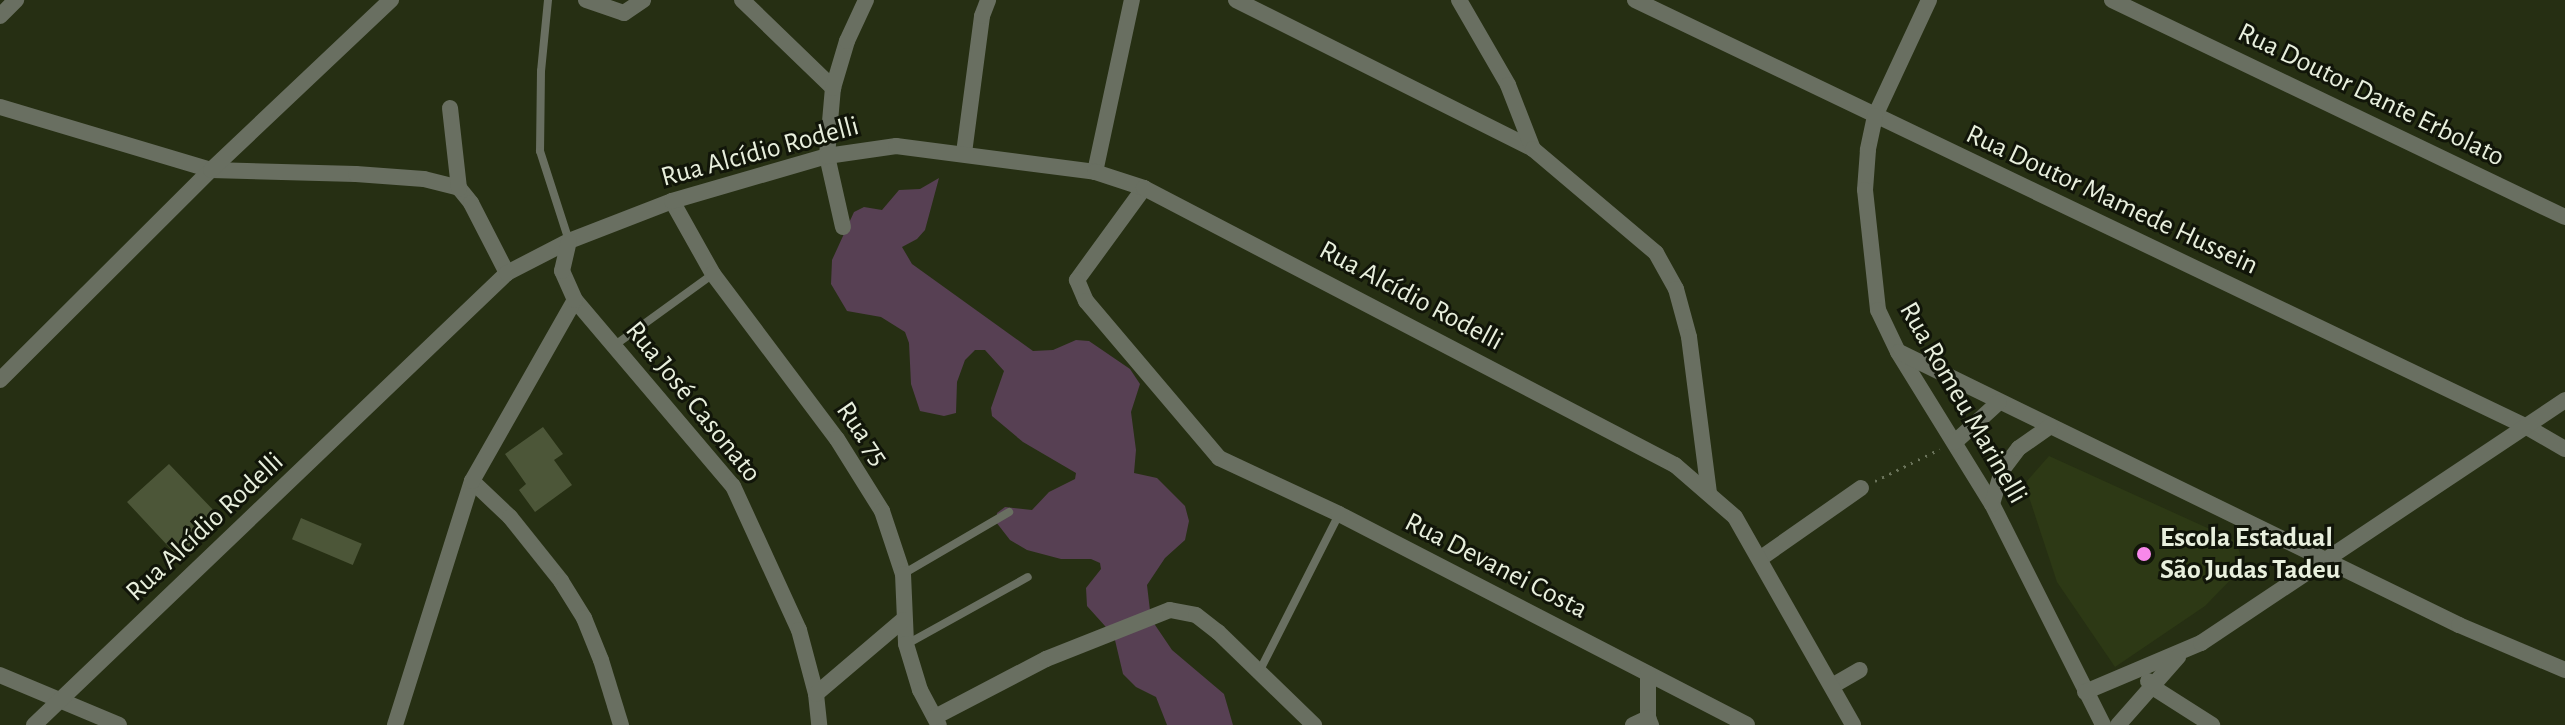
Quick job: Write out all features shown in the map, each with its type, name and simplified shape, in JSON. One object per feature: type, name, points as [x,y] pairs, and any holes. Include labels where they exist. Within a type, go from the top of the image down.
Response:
[{"type":"street","points":[[0,16],[16,0]]},
{"type":"street","points":[[0,380],[211,170],[391,0]]},
{"type":"street","points":[[586,0],[598,7],[624,13],[643,0]]},
{"type":"street","points":[[742,0],[833,88]]},
{"type":"street","points":[[843,227],[827,156],[833,88],[847,41],[866,0]]},
{"type":"street","points":[[964,153],[982,16],[988,0]]},
{"type":"street","points":[[1095,172],[1132,0]]},
{"type":"street","points":[[1236,0],[1533,149],[1656,253],[1676,289],[1689,337],[1709,493]]},
{"type":"street","points":[[1459,0],[1508,85],[1533,149]]},
{"type":"street","name":"Rua Doutor Mamede Hussein","points":[[1635,0],[2527,427],[2565,449]]},
{"type":"street","name":"Rua Romeu Marinelli","points":[[1929,0],[1875,116],[1868,150],[1865,190],[1870,260],[1878,310],[1898,352],[1992,504],[2103,725]]},
{"type":"street","name":"Rua Doutor Dante Erbolato","points":[[2112,0],[2565,217]]},
{"type":"street","points":[[0,107],[211,170],[424,179],[459,188]]},
{"type":"street","points":[[450,108],[459,188],[471,203],[507,273]]},
{"type":"street","name":"Rua Alcídio Rodelli","points":[[34,725],[507,273],[569,241],[672,201],[827,156],[896,146],[1095,172],[1144,188],[1675,465],[1735,517],[1853,725]]},
{"type":"street","name":"Rua Devanei Costa","points":[[1144,188],[1077,280],[1086,301],[1219,458],[1339,514],[1747,725]]},
{"type":"street","name":"Rua 75","points":[[672,201],[713,274],[837,439],[882,511],[903,574],[906,644],[920,690],[937,721]]},
{"type":"street","points":[[395,725],[472,481],[575,300],[562,271],[569,241]]},
{"type":"street","name":"Rua José Casonato","points":[[575,300],[733,486],[799,630],[816,694],[819,725]]},
{"type":"street","points":[[1898,352],[2459,625],[2565,670]]},
{"type":"street","points":[[2085,692],[2141,671],[2201,643],[2565,400]]},
{"type":"street","points":[[1955,442],[1999,402]]},
{"type":"street","points":[[1992,504],[2003,469],[2019,448],[2050,426]]},
{"type":"street","points":[[472,481],[510,517],[561,581],[596,646],[621,725]]},
{"type":"street","points":[[1761,558],[1861,488]]},
{"type":"street","points":[[937,721],[1046,659],[1176,612],[1196,615],[1314,725]]},
{"type":"street","points":[[816,694],[903,620]]},
{"type":"street","points":[[2118,725],[2154,688],[2181,652]]},
{"type":"street","points":[[1832,686],[1860,670]]},
{"type":"street","points":[[2141,671],[2154,688],[2212,725]]},
{"type":"street","points":[[1644,723],[1648,674]]},
{"type":"street","points":[[0,675],[119,725]]},
{"type":"lane","points":[[548,0],[541,71],[540,151],[569,241]]},
{"type":"lane","points":[[615,345],[713,274]]},
{"type":"lane","points":[[903,574],[1009,512]]},
{"type":"lane","points":[[1259,672],[1339,514]]},
{"type":"lane","points":[[906,644],[1028,577]]},
{"type":"path","points":[[1861,488],[1955,442]]},
{"type":"shaded area","points":[[939,178],[925,230],[917,239],[902,247],[912,264],[1033,351],[1053,350],[1076,340],[1089,341],[1130,369],[1140,384],[1131,412],[1136,450],[1134,473],[1157,478],[1185,506],[1189,521],[1185,540],[1165,558],[1147,585],[1151,619],[1172,650],[1224,694],[1233,725],[1167,725],[1156,697],[1136,687],[1123,674],[1114,636],[1087,606],[1086,588],[1101,569],[1100,563],[1091,559],[1061,559],[1027,550],[1010,540],[996,522],[997,513],[1005,507],[1032,510],[1049,492],[1075,479],[1076,473],[1023,442],[992,416],[991,408],[1004,371],[985,350],[975,350],[965,360],[957,382],[956,413],[944,416],[920,411],[911,384],[909,343],[905,332],[881,317],[847,311],[831,284],[832,260],[854,212],[864,207],[882,210],[899,190],[920,189]]},
{"type":"shaded area","name":"Escola Estadual São Judas Tadeu","points":[[2049,456],[2236,541],[2244,566],[2205,606],[2115,667],[2057,582],[2029,497],[2027,481]]},
{"type":"building","points":[[543,427],[563,454],[554,460],[572,485],[535,512],[519,490],[526,484],[505,454]]},
{"type":"building","points":[[169,464],[220,517],[194,542],[198,546],[182,561],[127,502]]},
{"type":"building","points":[[301,518],[362,544],[353,565],[292,539]]},
{"type":"place","name":"Escola Estadual São Judas Tadeu","points":[[2144,554]]}]
